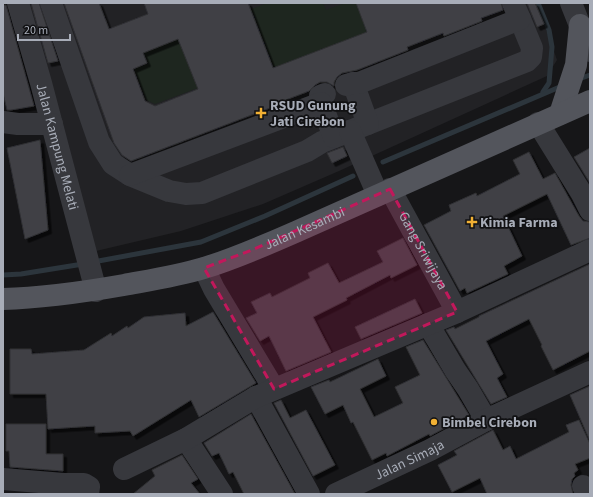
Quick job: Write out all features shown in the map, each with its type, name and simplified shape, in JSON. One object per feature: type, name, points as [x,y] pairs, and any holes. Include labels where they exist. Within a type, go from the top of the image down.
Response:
[{"type":"main road","points":[[563,106],[576,65],[579,12]]},
{"type":"main road","name":"Jalan Kesambi","points":[[3,299],[22,299],[96,290],[165,278],[204,268],[252,250],[372,175],[538,124],[563,106],[590,101]]},
{"type":"street","name":"Jalan Kampung Melati","points":[[18,3],[96,290]]},
{"type":"street","points":[[51,3],[99,142],[113,164],[130,175],[169,191],[186,194],[202,193],[307,151],[322,142],[349,131],[527,61],[531,57],[532,48],[516,11],[359,84],[349,84],[349,131]]},
{"type":"street","points":[[579,12],[590,51]]},
{"type":"street","points":[[130,175],[323,98],[349,131]]},
{"type":"street","points":[[3,122],[18,124],[52,124]]},
{"type":"street","points":[[538,124],[582,194],[590,210]]},
{"type":"street","name":"Gang Sriwijaya","points":[[349,131],[372,175],[458,312]]},
{"type":"street","points":[[124,469],[186,439],[265,393],[458,312],[590,250]]},
{"type":"street","points":[[204,268],[265,393],[309,494]]},
{"type":"street","points":[[428,324],[486,420]]},
{"type":"street","name":"Jalan Simaja","points":[[336,494],[366,488],[430,450],[486,420],[590,372]]},
{"type":"street","points":[[186,439],[222,494]]},
{"type":"street","points":[[3,479],[64,484],[84,484],[89,487],[88,494]]},
{"type":"highlighted area","points":[[390,189],[457,312],[274,389],[204,268],[252,250]]},
{"type":"shaded area","name":"RSUD Gunung Jati Cirebon","points":[[22,3],[537,3],[557,60],[547,76],[263,204],[181,231],[96,251]]},
{"type":"shaded area","points":[[267,3],[323,3],[326,10],[345,3],[356,3],[367,32],[273,68],[251,9]]},
{"type":"shaded area","points":[[182,38],[186,59],[198,88],[155,104],[146,100],[134,69],[148,64],[144,53]]},
{"type":"building","points":[[31,3],[39,3],[58,61],[48,63]]},
{"type":"building","points":[[64,3],[99,3],[109,29],[148,14],[144,3],[248,3],[273,68],[367,32],[356,3],[501,3],[503,10],[481,18],[482,21],[444,36],[443,33],[407,47],[408,50],[357,70],[342,73],[337,77],[334,82],[334,86],[327,82],[320,82],[309,91],[275,104],[275,106],[131,161],[122,155],[114,143]],"holes":[[[178,39],[198,89],[155,106],[145,101],[133,69],[147,63],[143,53]]]},
{"type":"building","points":[[527,3],[535,3],[544,24],[537,27]]},
{"type":"building","points":[[3,5],[6,5],[34,106],[7,110],[3,93]]},
{"type":"building","points":[[40,140],[48,230],[25,239],[7,148]]},
{"type":"building","points":[[343,147],[347,156],[332,163],[327,153]]},
{"type":"building","points":[[590,148],[590,183],[574,157]]},
{"type":"building","points":[[529,152],[543,179],[555,173],[579,216],[583,221],[590,222],[590,238],[571,245],[547,194],[503,216],[522,256],[504,266],[508,274],[467,293],[465,288],[460,291],[424,225],[451,211],[449,205],[476,193],[477,196],[520,174],[513,160]]},
{"type":"building","points":[[403,238],[417,265],[391,278],[390,275],[346,298],[347,300],[313,317],[331,352],[286,371],[269,336],[260,341],[246,318],[257,313],[251,302],[270,293],[272,297],[310,278],[308,273],[328,263],[339,283],[383,262],[377,251]]},
{"type":"building","points":[[590,264],[590,351],[553,370],[529,319],[486,341],[503,374],[497,378],[507,397],[491,404],[446,330],[454,327],[455,329],[479,316]]},
{"type":"building","points":[[415,299],[422,313],[361,339],[355,327]]},
{"type":"building","points":[[213,312],[256,383],[199,417],[191,400],[133,436],[130,431],[95,433],[95,426],[48,429],[46,394],[10,394],[10,349],[31,349],[32,354],[84,350],[111,333],[112,336],[127,326],[128,328],[144,317],[185,313],[186,326]]},
{"type":"building","points":[[423,340],[469,415],[430,436],[429,434],[387,456],[386,453],[372,460],[353,422],[351,423],[343,405],[325,414],[311,387],[329,380],[330,382],[378,359],[386,376],[360,389],[374,417],[403,403],[395,387],[420,375],[406,347]]},
{"type":"building","points":[[590,386],[590,441],[570,395]]},
{"type":"building","points":[[281,400],[290,418],[306,410],[335,465],[313,476],[274,403]]},
{"type":"building","points":[[251,414],[295,494],[244,494],[233,472],[229,474],[219,453],[212,456],[204,443]]},
{"type":"building","points":[[579,420],[590,444],[590,458],[575,464],[578,470],[574,473],[575,476],[572,479],[571,485],[573,494],[487,494],[480,478],[452,492],[438,465],[457,455],[454,451],[493,430],[503,450],[510,446],[516,459],[569,432],[566,425]]},
{"type":"building","points":[[6,424],[46,424],[46,454],[63,454],[63,471],[10,467],[9,451],[6,451]]},
{"type":"building","points":[[182,455],[198,479],[191,483],[200,494],[133,494],[155,476],[152,470]]},
{"type":"waterway","points":[[538,3],[549,30],[552,47],[549,83],[543,92]]},
{"type":"waterway","points":[[579,79],[590,75]]},
{"type":"waterway","points":[[383,162],[562,86]]},
{"type":"waterway","points":[[93,262],[201,242],[265,216],[353,176]]},
{"type":"waterway","points":[[3,275],[21,274],[83,264]]},
{"type":"place","name":"RSUD Gunung Jati Cirebon","points":[[261,113]]},
{"type":"place","name":"Kimia Farma","points":[[472,222]]},
{"type":"place","name":"Bimbel Cirebon","points":[[434,422]]}]
